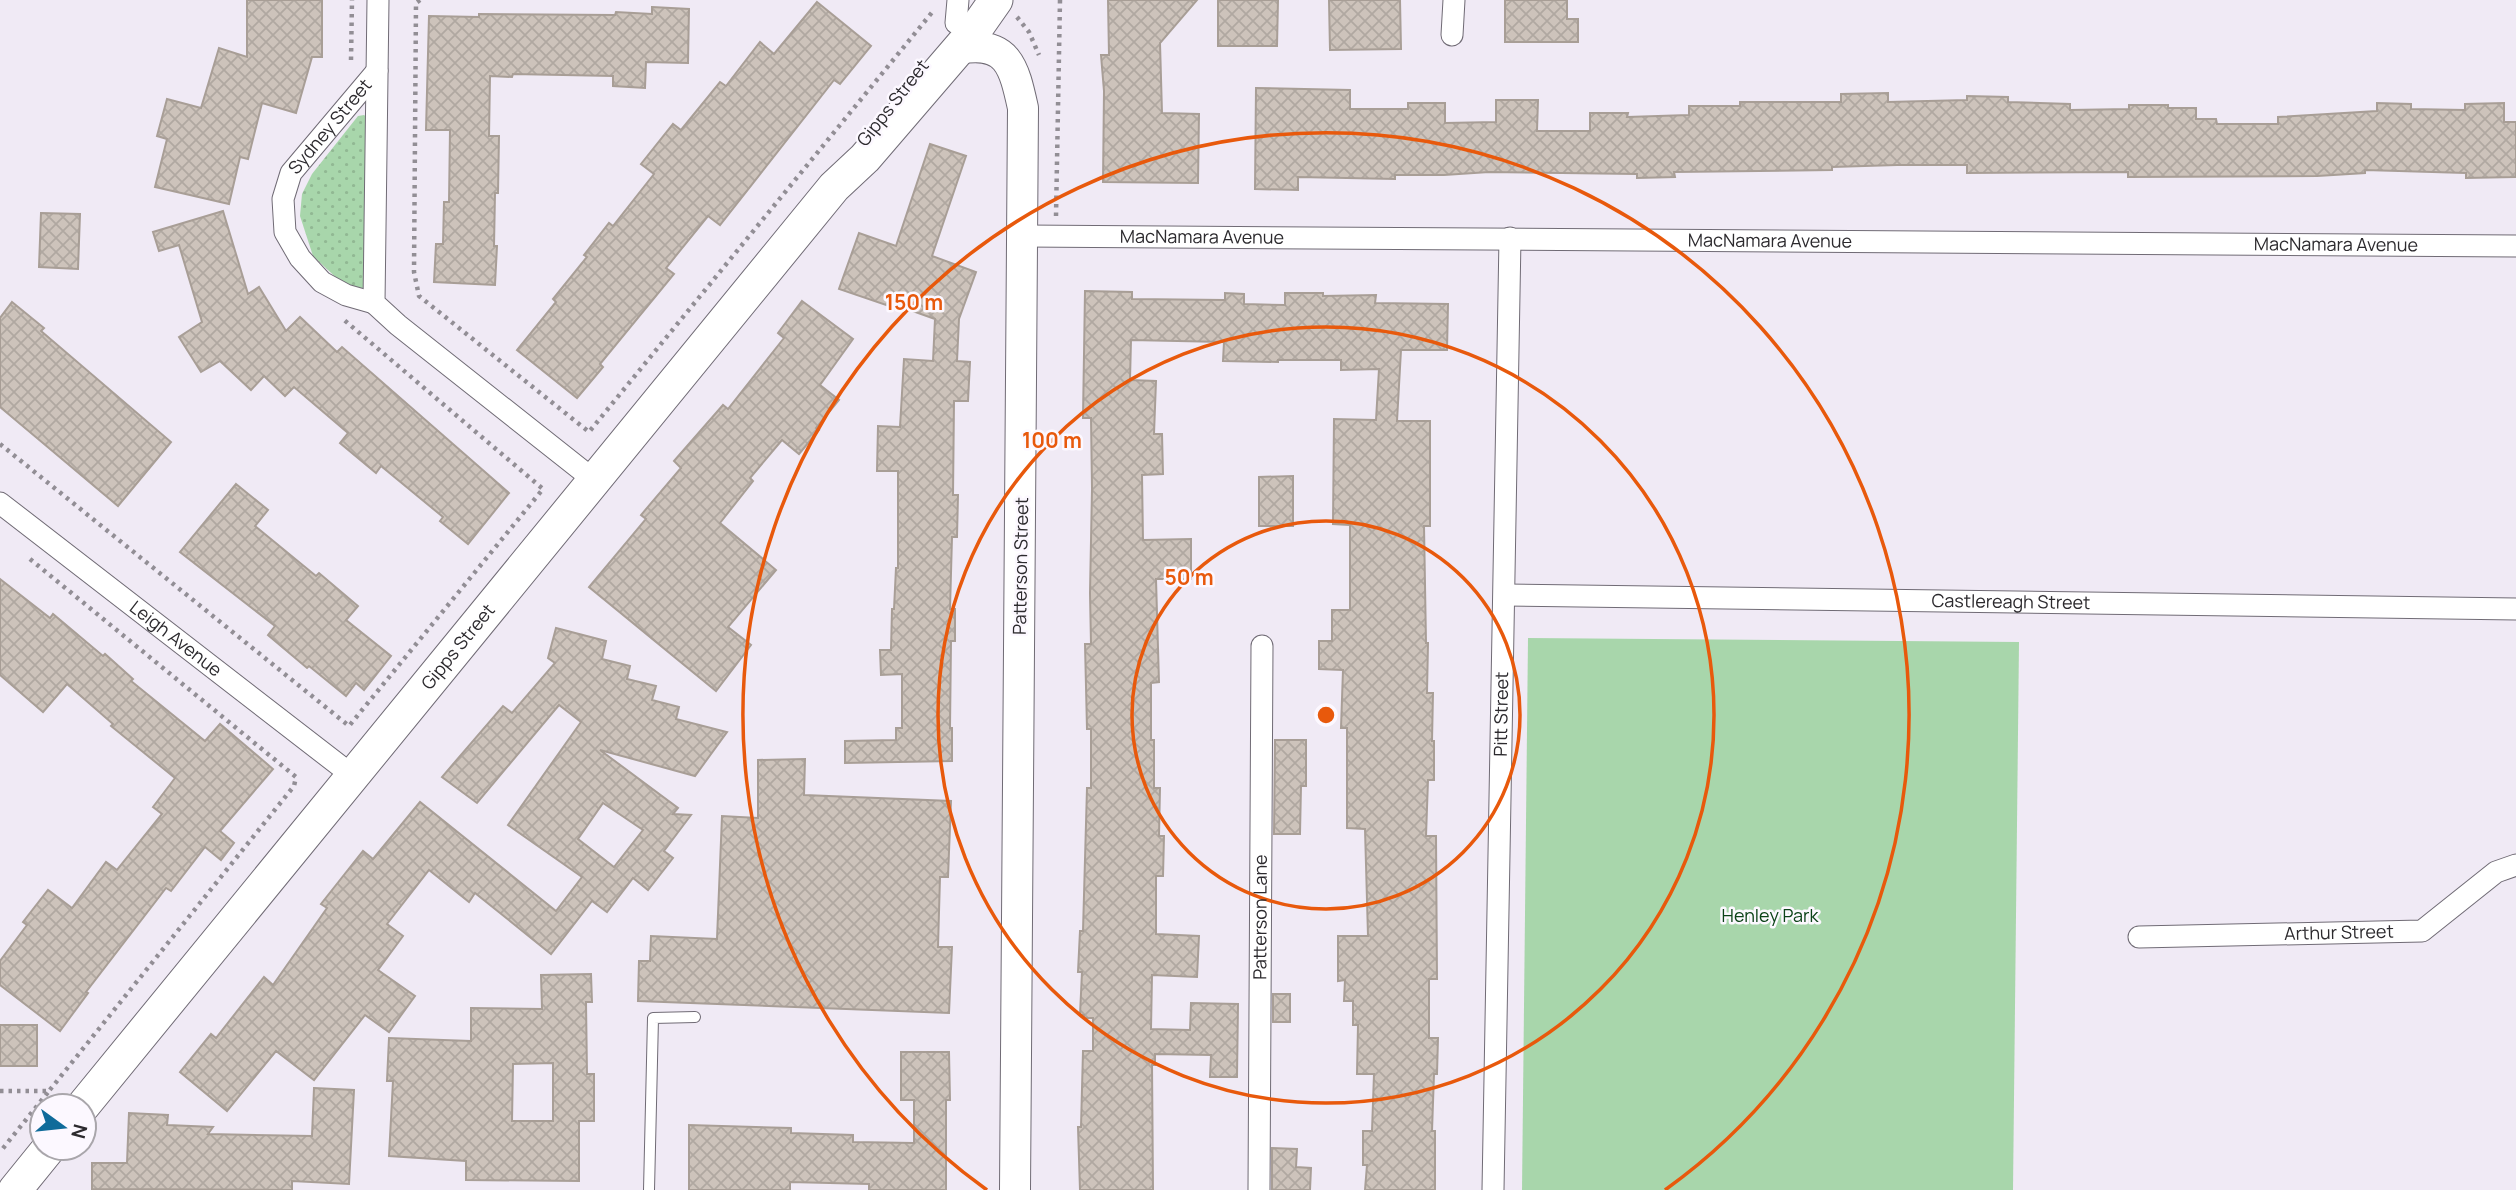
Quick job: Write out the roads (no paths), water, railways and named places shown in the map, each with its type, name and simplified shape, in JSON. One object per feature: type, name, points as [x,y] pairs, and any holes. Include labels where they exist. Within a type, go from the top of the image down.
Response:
[{"type":"main road","points":[[957,15],[1005,4]]},
{"type":"main road","name":"Gipps Street","points":[[94,1092],[834,187],[854,152],[957,15]]},
{"type":"main road","points":[[15,1190],[38,1162]]},
{"type":"street","name":"Sydney Street","points":[[374,303],[378,0]]},
{"type":"street","points":[[1452,35],[1454,0]]},
{"type":"street","name":"Patterson Street","points":[[957,15],[972,46],[991,47],[1012,67],[1023,108],[1015,1190]]},
{"type":"street","name":"Sydney Street","points":[[377,71],[291,173],[283,199],[285,232],[300,258],[322,282],[346,295],[374,303],[594,481]]},
{"type":"street","name":"MacNamara Avenue","points":[[1024,236],[2516,246]]},
{"type":"street","name":"Pitt Street","points":[[1493,1190],[1510,238]]},
{"type":"street","name":"Leigh Avenue","points":[[0,503],[353,776]]},
{"type":"street","name":"Castlereagh Street","points":[[1505,595],[2516,609]]},
{"type":"street","name":"Patterson Lane","points":[[1259,1190],[1262,646]]},
{"type":"street","name":"Arthur Street","points":[[2139,937],[2422,931],[2496,872],[2516,865]]},
{"type":"lane","points":[[649,1190],[653,1018],[695,1017]]},
{"type":"park label","name":"Henley Park","points":[[1770,916]]}]
